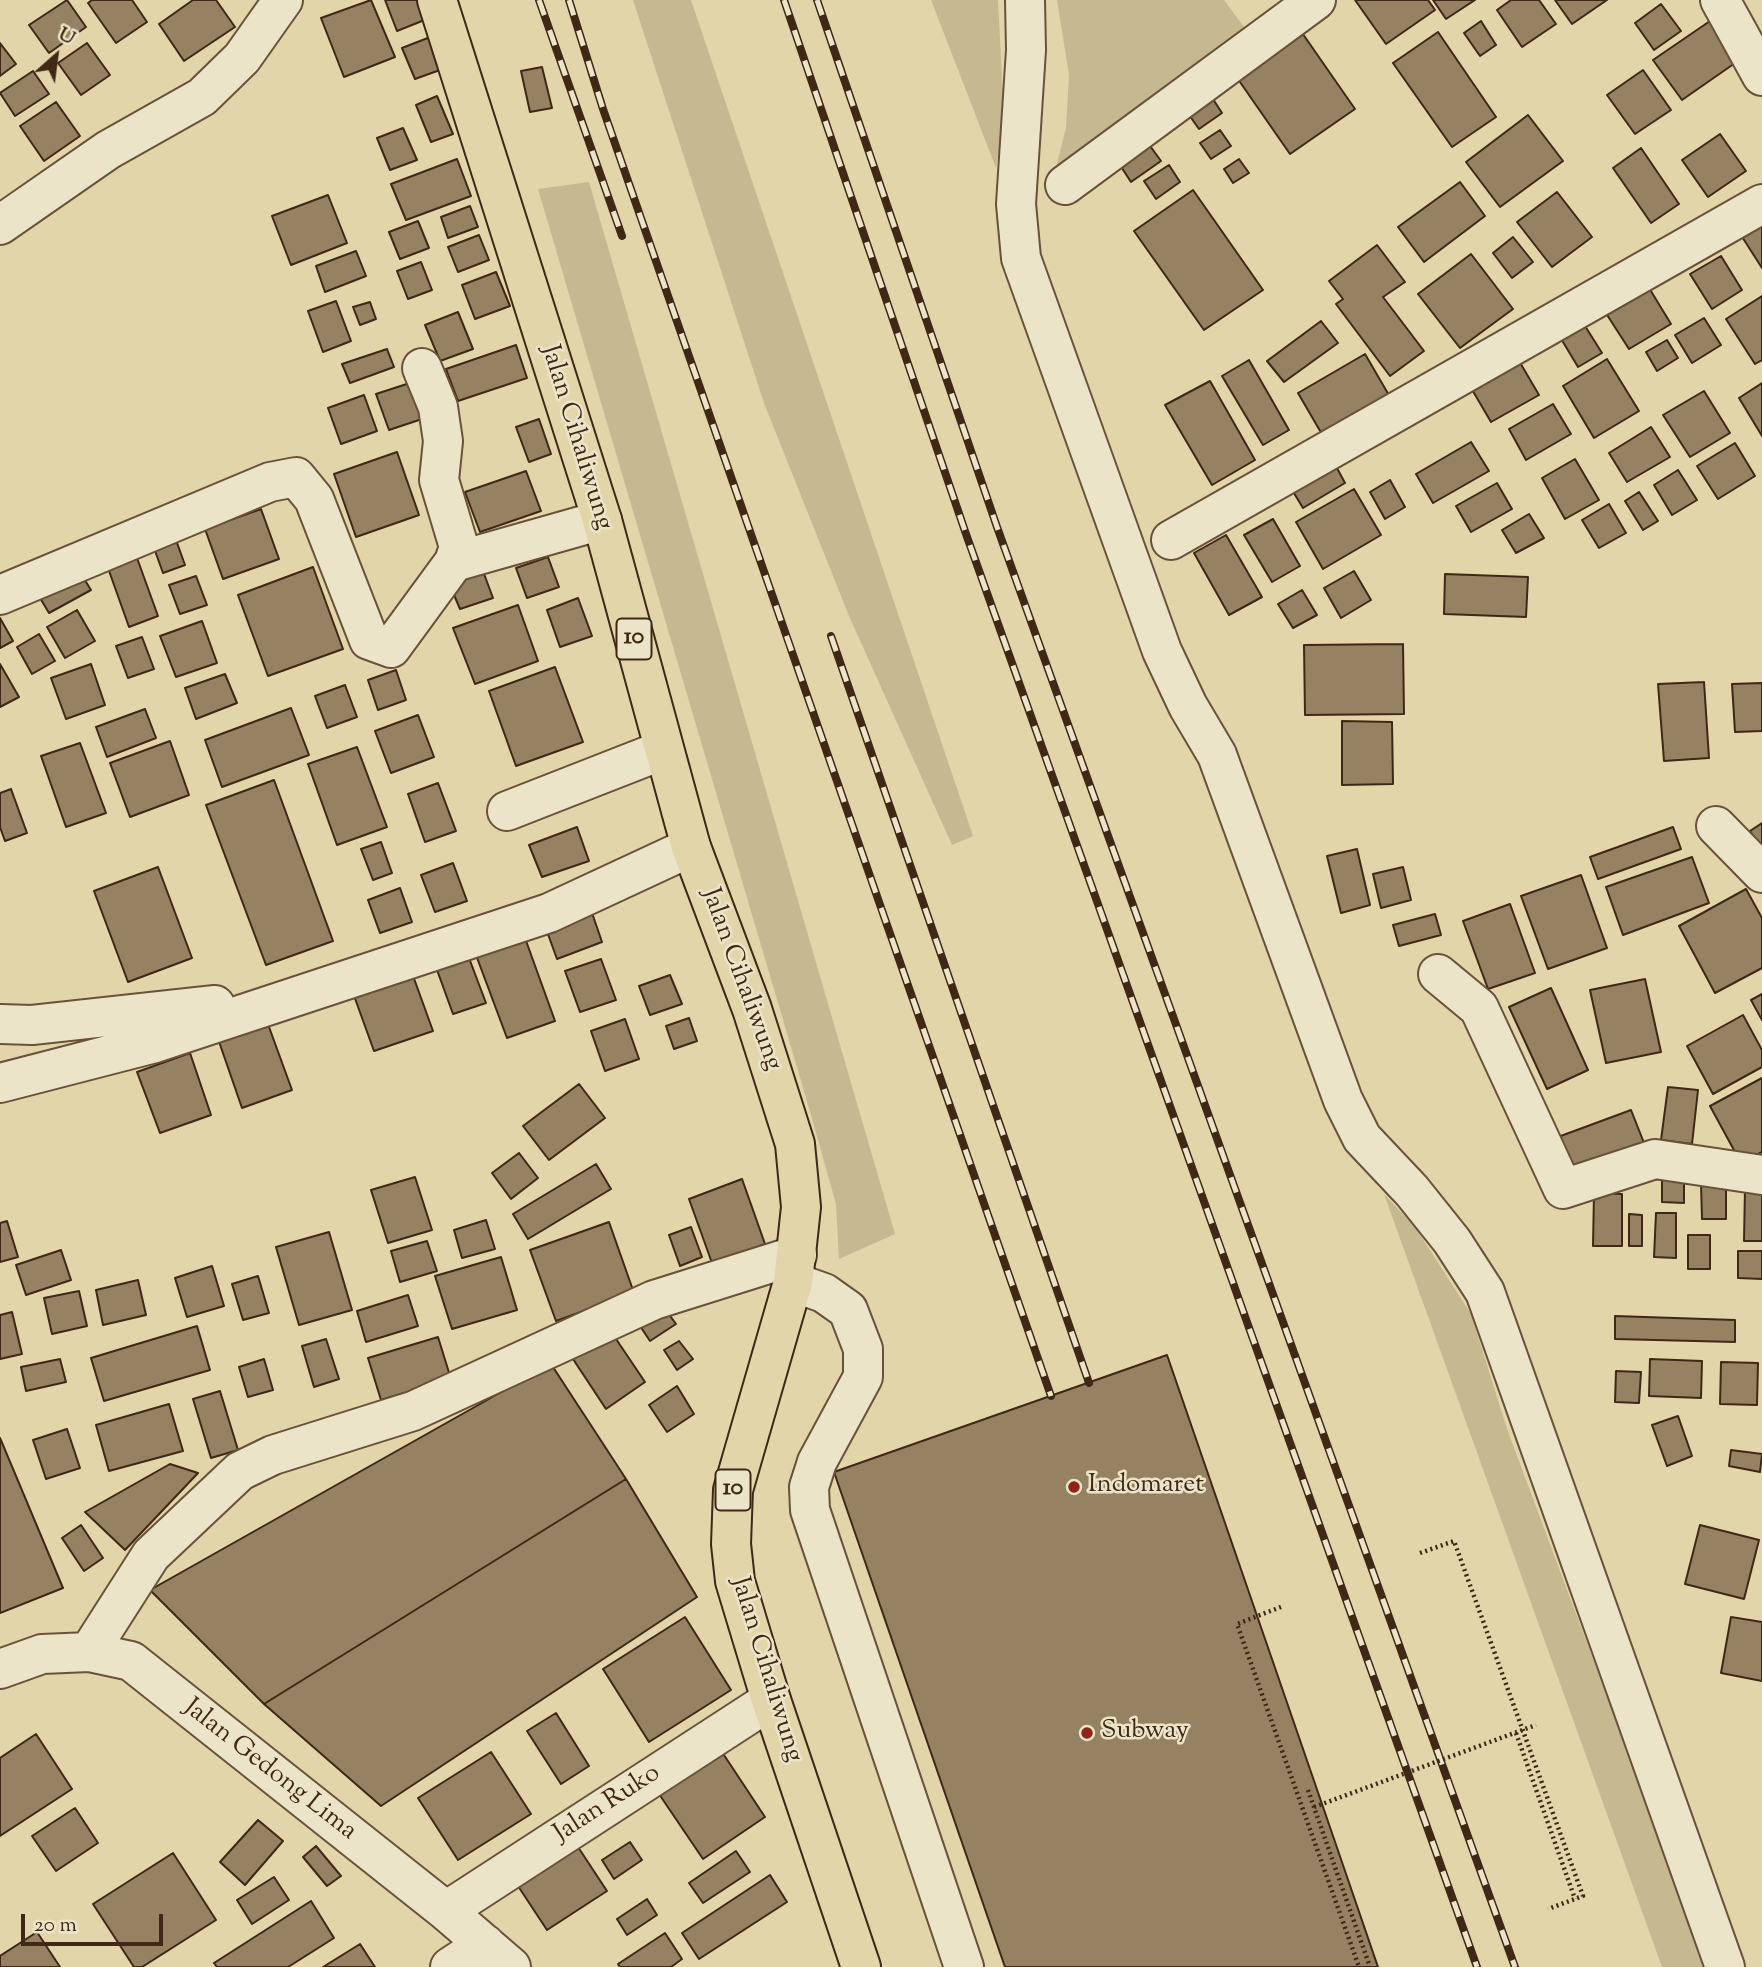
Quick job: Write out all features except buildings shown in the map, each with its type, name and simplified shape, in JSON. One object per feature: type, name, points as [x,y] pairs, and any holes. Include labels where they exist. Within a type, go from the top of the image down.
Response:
[{"type":"highway","name":"Jalan Cihaliwung","points":[[437,0],[603,520],[691,847],[760,1031],[795,1144],[800,1207],[795,1269],[733,1490],[731,1544],[735,1581],[771,1700],[862,1967]]},
{"type":"street","points":[[0,225],[108,150],[202,97],[242,58],[283,0]]},
{"type":"street","points":[[1024,0],[1026,50],[1016,204],[1020,258],[1162,651],[1188,705],[1217,755],[1343,1100],[1362,1138],[1412,1191],[1452,1241],[1485,1292],[1725,1967]]},
{"type":"street","points":[[1065,185],[1316,0]]},
{"type":"street","points":[[1720,0],[1762,76]]},
{"type":"street","points":[[1171,540],[1762,204]]},
{"type":"street","points":[[0,595],[270,482],[296,477],[314,499],[369,640],[373,644],[391,648],[454,562],[459,547],[439,480],[443,441],[438,407],[422,368]]},
{"type":"street","points":[[454,562],[603,520]]},
{"type":"street","points":[[507,811],[663,750]]},
{"type":"street","points":[[1716,826],[1762,873]]},
{"type":"street","points":[[0,1083],[155,1043],[549,913],[691,847]]},
{"type":"street","points":[[1438,974],[1479,1008],[1563,1189],[1655,1159],[1762,1175]]},
{"type":"street","points":[[0,1024],[32,1025],[101,1019],[228,1003],[266,1007]]},
{"type":"street","points":[[89,1653],[151,1555],[240,1471],[272,1455],[412,1411],[654,1300],[795,1269],[848,1310],[863,1349],[863,1377],[817,1462],[809,1487],[810,1510],[964,1967]]},
{"type":"street","name":"Jalan Gedong Lima","points":[[0,1669],[42,1654],[89,1653],[131,1661],[446,1911],[498,1956]]},
{"type":"street","name":"Jalan Ruko","points":[[446,1911],[771,1700]]},
{"type":"street","points":[[450,1967],[498,1956]]},
{"type":"path","points":[[1420,1553],[1454,1541],[1583,1896],[1548,1909]]},
{"type":"path","points":[[1281,1607],[1237,1623],[1359,1967]]},
{"type":"path","points":[[1305,1811],[1536,1726]]},
{"type":"path","points":[[1516,1733],[1576,1899]]},
{"type":"path","points":[[1308,1790],[1370,1967]]},
{"type":"shaded area","points":[[633,0],[691,0],[973,836],[952,845],[849,616],[764,403]]},
{"type":"shaded area","points":[[931,0],[998,0],[1004,118],[996,168]]},
{"type":"shaded area","points":[[1057,0],[1224,0],[1244,27],[1051,187],[1066,128],[1069,75]]},
{"type":"shaded area","points":[[589,182],[895,1234],[839,1259],[836,1204],[809,1108],[538,189]]},
{"type":"shaded area","points":[[1384,1194],[1415,1227],[1471,1314],[1507,1429],[1708,1967],[1662,1967]]},
{"type":"railway","points":[[539,0],[622,236]]},
{"type":"railway","points":[[569,0],[603,109],[1051,1396]]},
{"type":"railway","points":[[784,0],[966,534],[1477,1967]]},
{"type":"railway","points":[[817,0],[997,527],[1515,1967]]},
{"type":"railway","points":[[831,636],[1089,1383]]},
{"type":"place","name":"Indomaret","points":[[1074,1487]]},
{"type":"place","name":"Subway","points":[[1087,1733]]}]
